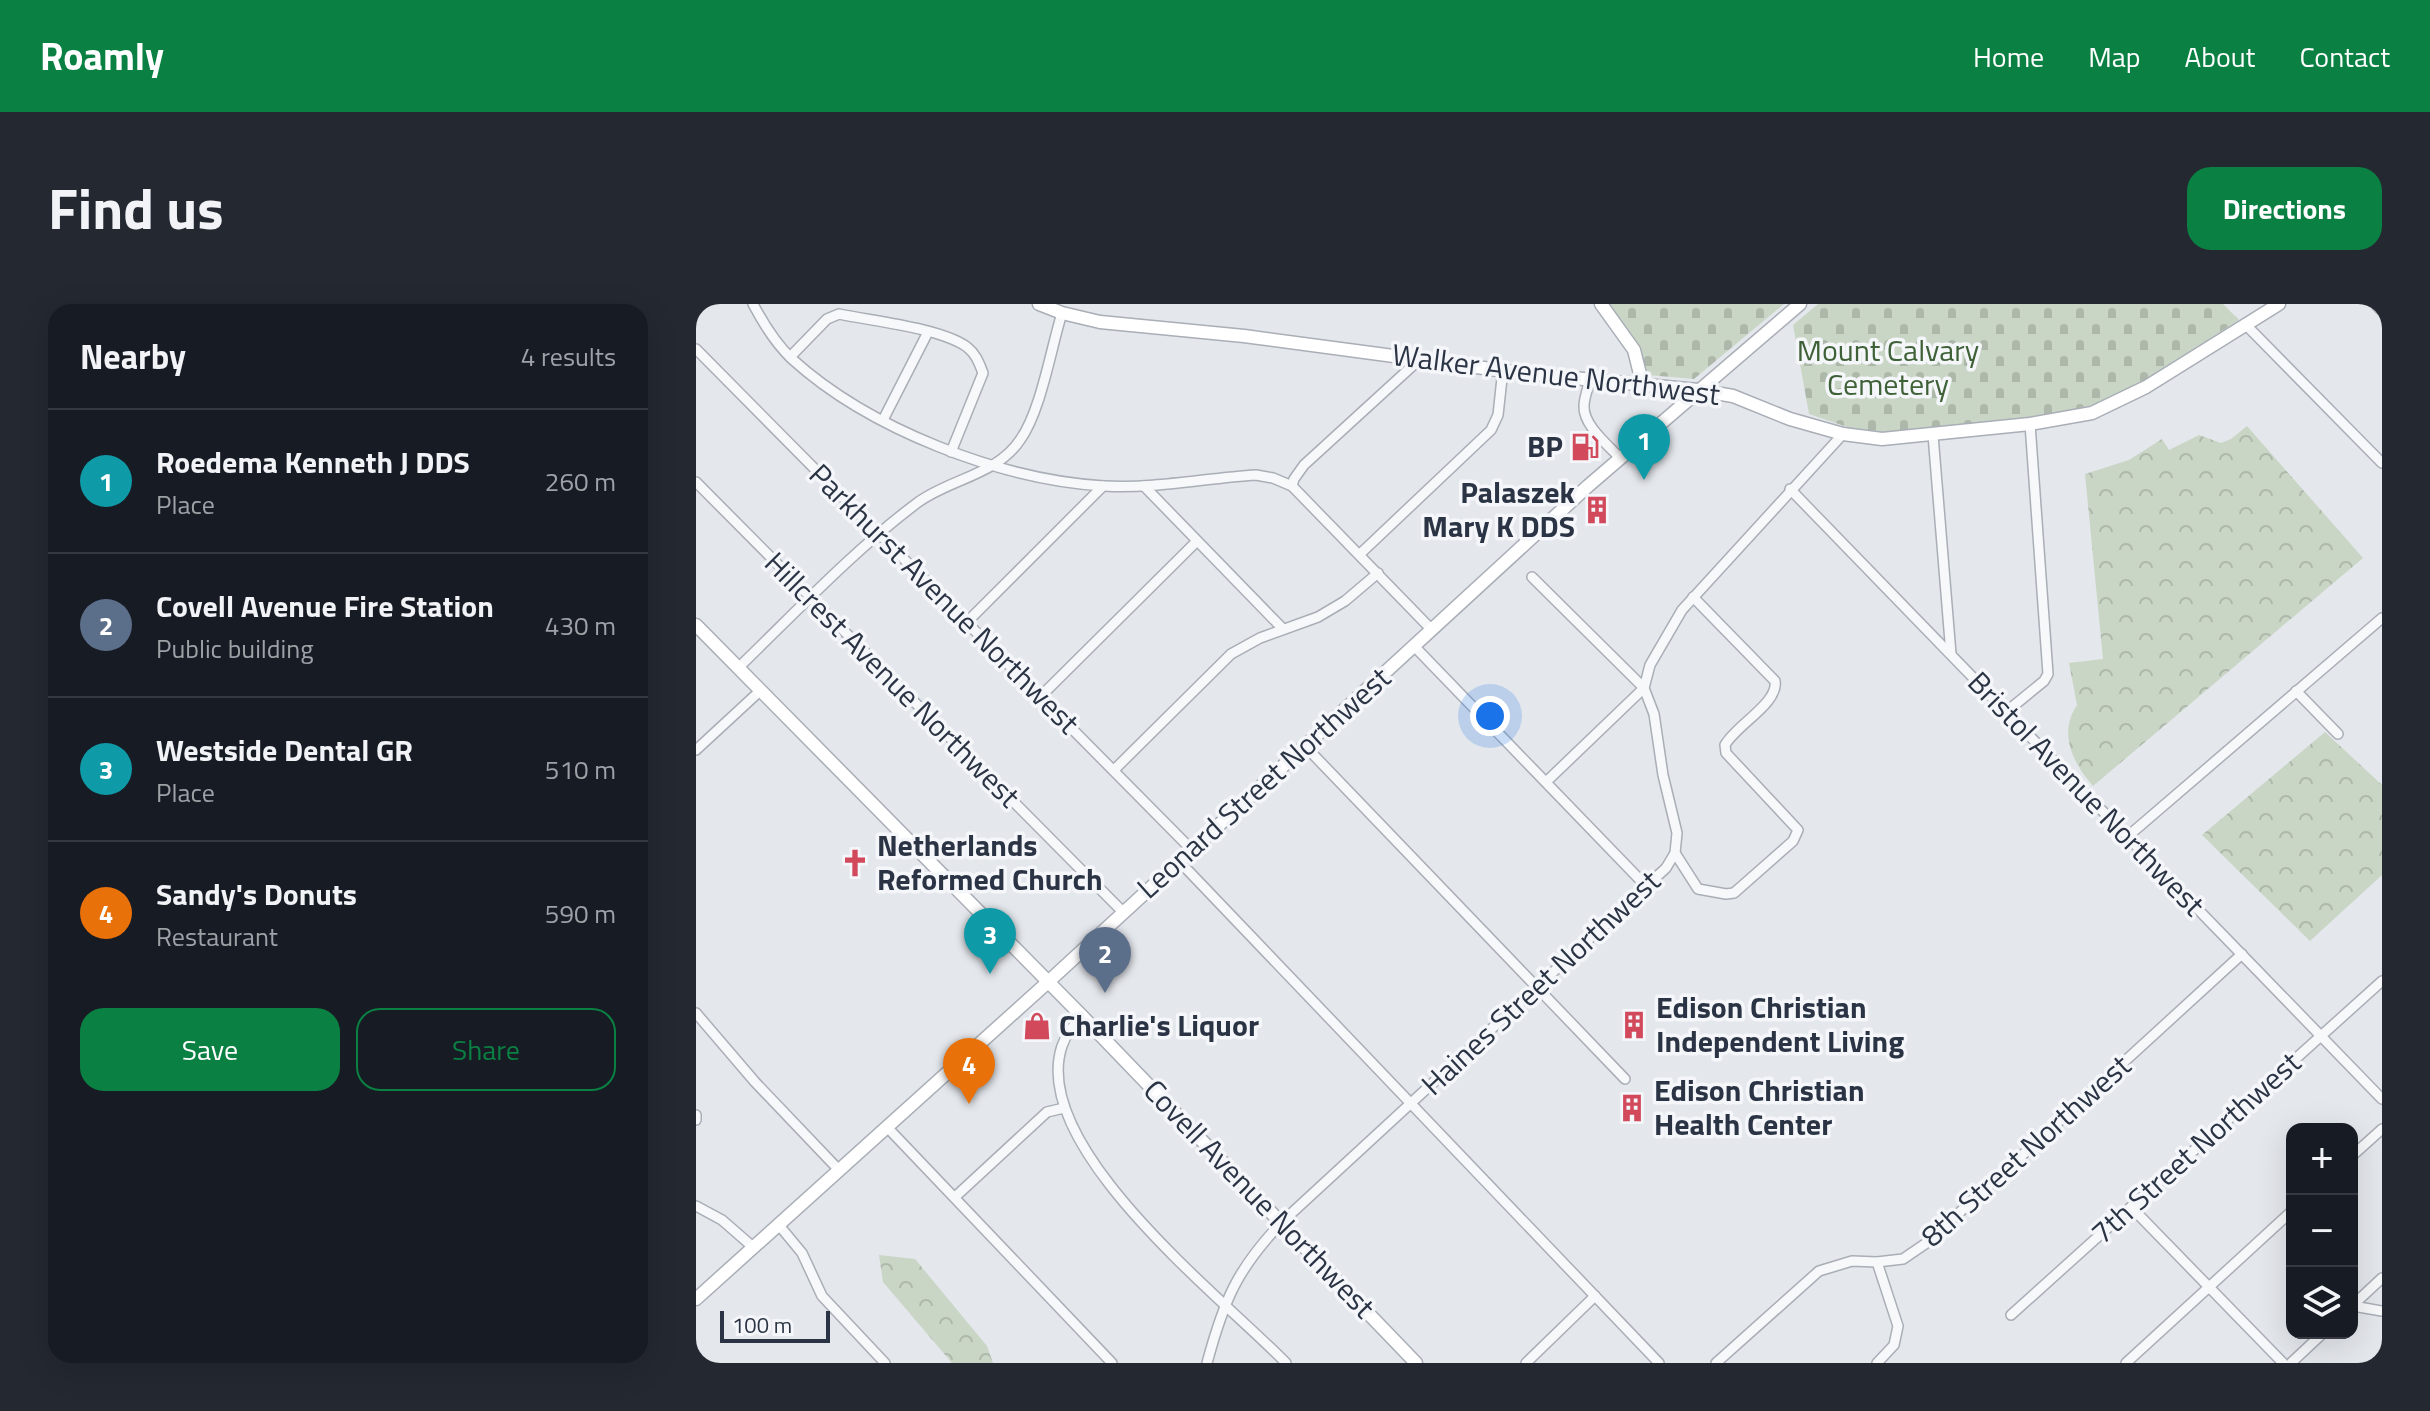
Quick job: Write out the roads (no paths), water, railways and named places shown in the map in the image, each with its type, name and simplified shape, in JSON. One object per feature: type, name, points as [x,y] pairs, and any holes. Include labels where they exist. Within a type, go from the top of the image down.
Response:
[{"type":"main road","name":"Walker Avenue Northwest","points":[[1039,304],[1100,322],[1698,390],[1733,396],[1790,419],[1843,434],[1882,439],[2030,424],[2104,409],[2146,387],[2279,304]]},
{"type":"main road","points":[[1601,304],[1634,350],[1643,386]]},
{"type":"main road","name":"Leonard Street Northwest","points":[[696,1299],[1048,982],[1620,458],[1800,304]]},
{"type":"main road","name":"Covell Avenue Northwest","points":[[696,625],[1282,1222],[1410,1361]]},
{"type":"street","points":[[753,304],[764,324],[790,357],[818,379],[883,420],[951,452],[992,466],[1103,486],[1144,486],[1256,475],[1292,486],[1432,630]]},
{"type":"street","points":[[2375,304],[2382,311]]},
{"type":"street","points":[[738,668],[878,535],[940,488],[992,466],[1021,440],[1062,313]]},
{"type":"street","points":[[790,357],[827,319],[839,314],[928,332],[966,346],[978,359],[983,373],[951,452]]},
{"type":"street","points":[[2246,325],[2382,463]]},
{"type":"street","points":[[883,420],[928,332]]},
{"type":"street","name":"Parkhurst Avenue Northwest","points":[[696,349],[1192,850]]},
{"type":"street","points":[[1292,486],[1304,465],[1420,359]]},
{"type":"street","points":[[1360,554],[1491,430],[1498,415],[1503,369]]},
{"type":"street","points":[[1590,380],[1584,405],[1585,415],[1620,458]]},
{"type":"street","points":[[2006,712],[2044,681],[2048,674],[2030,424]]},
{"type":"street","points":[[1546,782],[1644,688],[1650,665],[1673,624],[1693,597],[1843,434]]},
{"type":"street","points":[[1933,435],[1951,654]]},
{"type":"street","name":"Hillcrest Avenue Northwest","points":[[696,482],[1123,912]]},
{"type":"street","points":[[967,622],[1103,486]]},
{"type":"street","points":[[1144,486],[1283,629]]},
{"type":"street","name":"Bristol Avenue Northwest","points":[[1790,489],[2382,1099]]},
{"type":"street","points":[[1040,697],[1196,542]]},
{"type":"street","points":[[1114,770],[1231,654],[1260,638],[1318,617],[1345,601],[1378,573]]},
{"type":"street","name":"Haines Street Northwest","points":[[1207,1363],[1225,1304],[1243,1268],[1282,1222],[1666,868],[1675,853],[1677,833],[1663,775],[1654,714],[1644,688],[1532,577]]},
{"type":"street","points":[[1675,853],[1698,889],[1734,893],[1793,841],[1798,830],[1726,753],[1725,745],[1739,726],[1773,696],[1775,681],[1693,597]]},
{"type":"street","points":[[2127,837],[2382,618]]},
{"type":"street","points":[[1414,646],[1646,886]]},
{"type":"street","points":[[696,750],[761,690]]},
{"type":"street","points":[[2296,691],[2338,734]]},
{"type":"street","points":[[1305,746],[1625,1079]]},
{"type":"street","points":[[1179,861],[1659,1363]]},
{"type":"street","name":"8th Street Northwest","points":[[1716,1363],[1819,1271],[1852,1261],[1903,1259],[1925,1244],[2242,954]]},
{"type":"street","name":"7th Street Northwest","points":[[2011,1315],[2382,981]]},
{"type":"street","points":[[696,1013],[755,1082],[838,1169]]},
{"type":"street","points":[[1082,1016],[1069,1030],[1060,1049],[1058,1075],[1064,1108],[1092,1160],[1138,1219],[1286,1363]]},
{"type":"street","points":[[955,1197],[1047,1112],[1064,1108]]},
{"type":"street","points":[[886,1126],[1112,1363]]},
{"type":"street","points":[[2358,1151],[2382,1129]]},
{"type":"street","points":[[696,1206],[722,1220],[753,1247]]},
{"type":"street","points":[[2131,1207],[2283,1363]]},
{"type":"street","points":[[2126,1363],[2286,1216]]},
{"type":"street","points":[[778,1224],[802,1253],[822,1296],[885,1363]]},
{"type":"street","points":[[1877,1262],[1898,1326],[1894,1345],[1877,1363]]},
{"type":"street","points":[[2358,1300],[2382,1278]]},
{"type":"street","points":[[1526,1363],[1595,1296]]},
{"type":"street","points":[[2358,1307],[2382,1311]]},
{"type":"street","points":[[2291,1363],[2317,1339]]},
{"type":"place","name":"BP","points":[[1585,447]]},
{"type":"place","name":"Roedema Kenneth J DDS","points":[[1644,480]]},
{"type":"place","name":"Palaszek Mary K DDS","points":[[1597,510]]},
{"type":"place","name":"Netherlands Reformed Church","points":[[855,863]]},
{"type":"place","name":"Westside Dental GR","points":[[990,974]]},
{"type":"place","name":"Covell Avenue Fire Station","points":[[1105,993]]},
{"type":"place","name":"Edison Christian Independent Living","points":[[1634,1025]]},
{"type":"place","name":"Charlie's Liquor","points":[[1037,1026]]},
{"type":"place","name":"Sandy's Donuts","points":[[969,1104]]},
{"type":"place","name":"Edison Christian Health Center","points":[[1632,1108]]},
{"type":"park label","name":"Mount Calvary Cemetery","points":[[1888,368]]}]
